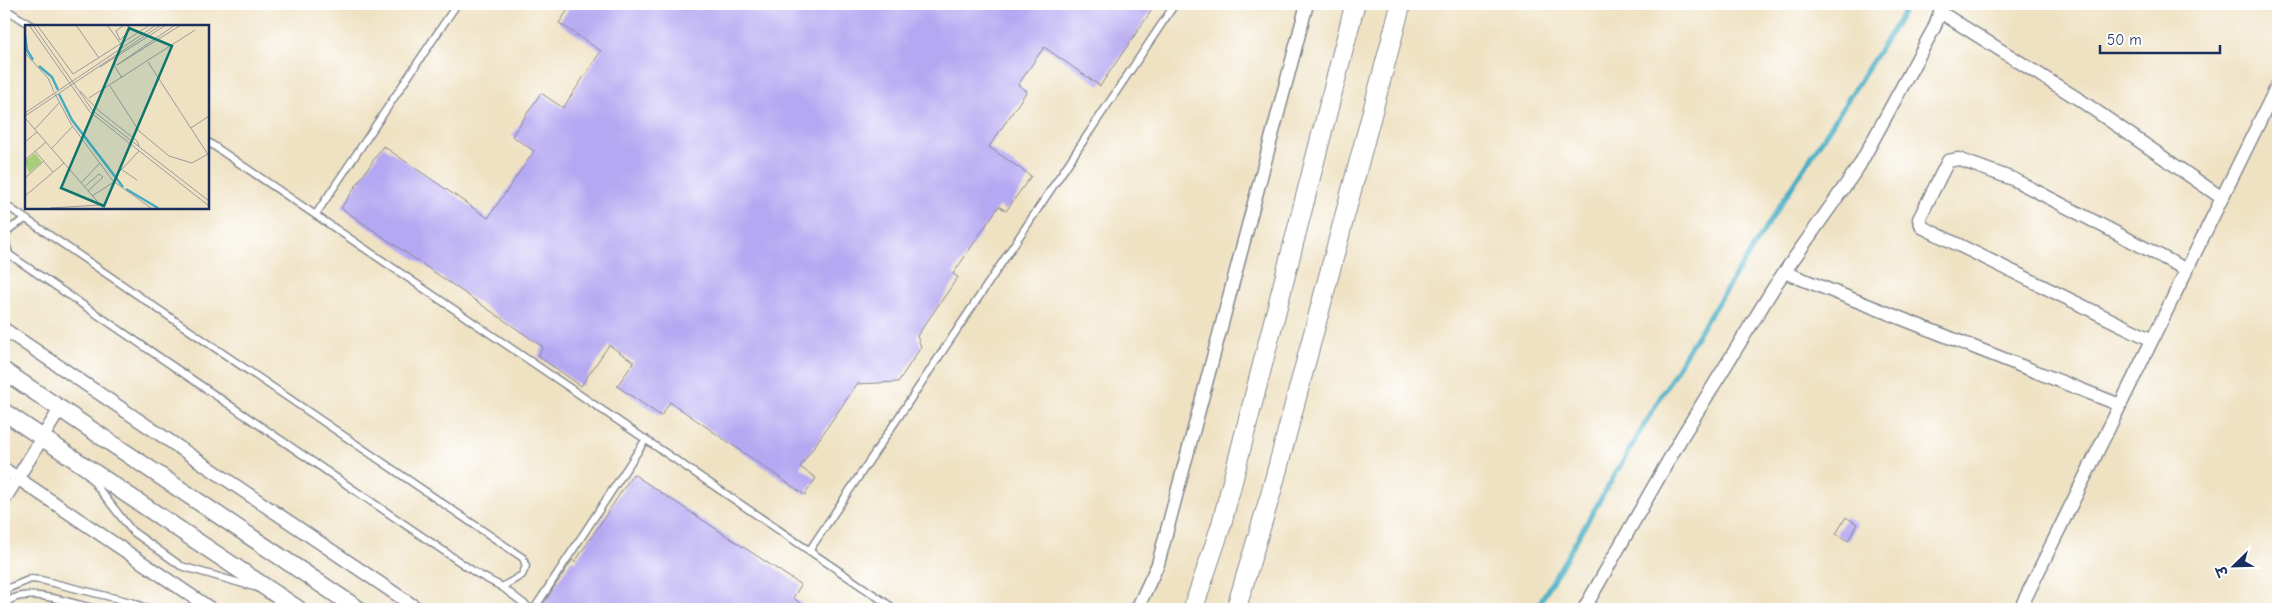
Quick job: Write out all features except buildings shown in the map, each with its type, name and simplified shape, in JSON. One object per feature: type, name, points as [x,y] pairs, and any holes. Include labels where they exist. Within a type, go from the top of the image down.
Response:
[{"type":"main road","points":[[1192,609],[1220,526],[1355,4]]},
{"type":"main road","points":[[1236,609],[1271,493],[1401,4]]},
{"type":"street","points":[[1137,609],[1158,564],[1307,4]]},
{"type":"street","points":[[1584,609],[1683,435],[1784,272],[1859,166],[1942,8],[2222,198]]},
{"type":"street","points":[[2020,609],[2278,84]]},
{"type":"street","points":[[2152,340],[1922,227],[1919,219],[1941,171],[1948,161],[1958,160],[2013,179],[2186,270]]},
{"type":"street","points":[[1784,272],[2120,405]]},
{"type":"street","points":[[4,329],[418,609]]},
{"type":"street","points":[[4,371],[358,609]]},
{"type":"street","points":[[4,500],[60,409]]},
{"type":"street","points":[[4,412],[298,609]]},
{"type":"street","points":[[4,469],[211,609]]},
{"type":"lane","points":[[316,214],[457,4]]},
{"type":"lane","points":[[809,551],[1175,4]]},
{"type":"lane","points":[[4,8],[30,25]]},
{"type":"lane","points":[[209,143],[895,609]]},
{"type":"lane","points":[[4,204],[523,558],[526,566],[522,574],[502,587]]},
{"type":"lane","points":[[26,219],[12,227],[4,236],[6,252],[476,573],[502,587],[532,609],[646,439]]},
{"type":"lane","points":[[77,461],[132,531],[181,566],[272,592]]},
{"type":"lane","points":[[4,590],[31,579],[42,580],[131,602],[150,609]]},
{"type":"lane","points":[[4,606],[11,599],[30,595],[96,609]]},
{"type":"waterway","points":[[1536,609],[1694,340],[1909,4]]}]
